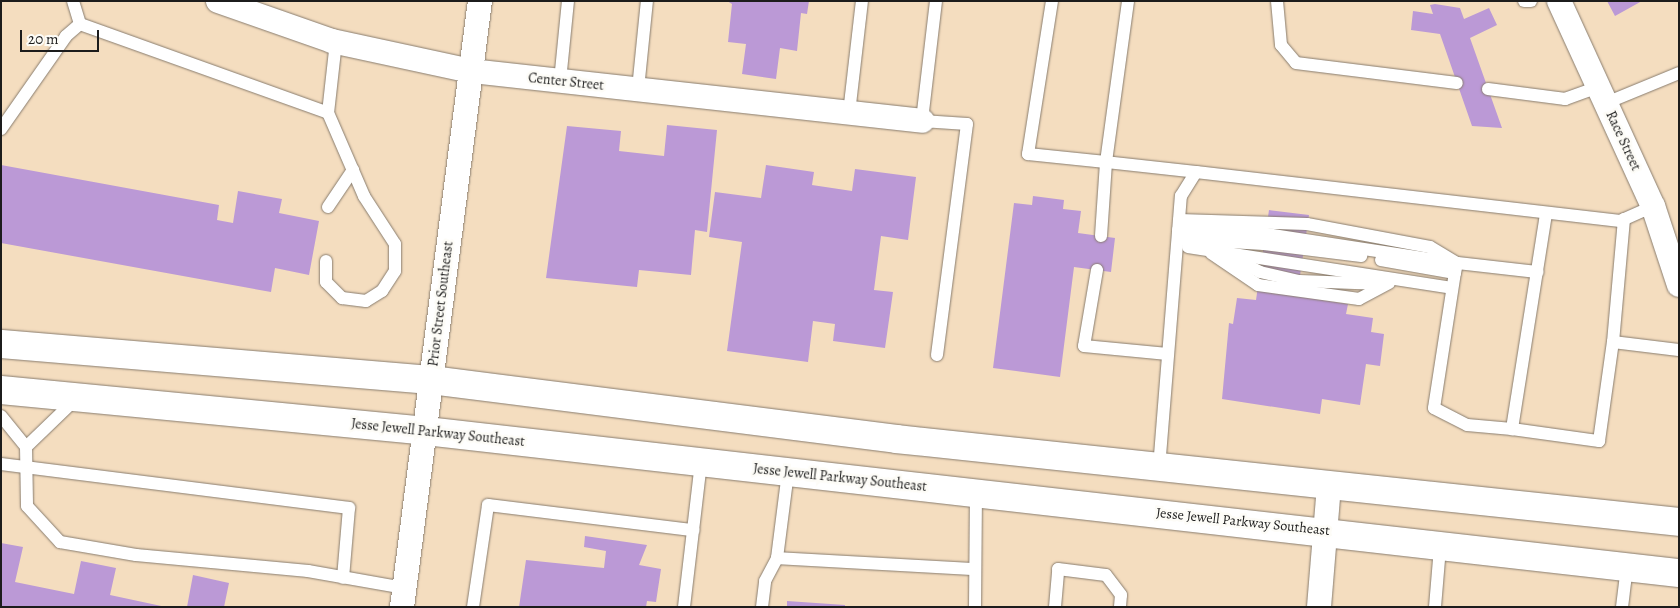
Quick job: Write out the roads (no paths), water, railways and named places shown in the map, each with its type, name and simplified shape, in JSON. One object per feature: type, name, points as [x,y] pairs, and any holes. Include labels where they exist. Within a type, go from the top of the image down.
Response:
[{"type":"main road","points":[[1,344],[431,380],[1159,468],[1679,522]]},
{"type":"main road","name":"Jesse Jewell Parkway Southeast","points":[[1,390],[426,431],[1679,573]]},
{"type":"street","name":"Center Street","points":[[218,1],[336,42],[471,72],[922,121]]},
{"type":"street","name":"Prior Street Southeast","points":[[403,597],[426,431],[480,1]]},
{"type":"street","name":"Race Street","points":[[1559,1],[1653,206],[1679,285]]},
{"type":"street","points":[[1319,607],[1327,532],[1329,486]]},
{"type":"lane","points":[[73,1],[80,24]]},
{"type":"lane","points":[[560,81],[568,1]]},
{"type":"lane","points":[[638,89],[647,1]]},
{"type":"lane","points":[[849,113],[862,1]]},
{"type":"lane","points":[[936,1],[922,121],[967,124],[937,355]]},
{"type":"lane","points":[[1052,1],[1028,154],[1546,214],[1624,219],[1653,206]]},
{"type":"lane","points":[[1101,236],[1106,162],[1128,1]]},
{"type":"lane","points":[[1277,1],[1281,45],[1296,63],[1457,83]]},
{"type":"lane","points":[[1524,1],[1531,1]]},
{"type":"lane","points":[[80,24],[328,113]]},
{"type":"lane","points":[[1,129],[66,36],[80,24]]},
{"type":"lane","points":[[326,261],[326,282],[342,298],[366,301],[382,291],[395,271],[395,244],[353,170],[328,113],[336,42]]},
{"type":"lane","points":[[1488,89],[1565,99],[1602,95],[1679,73]]},
{"type":"lane","points":[[328,207],[353,170]]},
{"type":"lane","points":[[1159,468],[1182,196],[1196,172]]},
{"type":"lane","points":[[1512,429],[1546,214]]},
{"type":"lane","points":[[1456,268],[1434,408],[1467,425],[1599,440],[1613,342],[1624,219]]},
{"type":"lane","points":[[1178,234],[1307,224],[1430,247],[1456,268]]},
{"type":"lane","points":[[1178,234],[1208,250],[1258,285],[1359,299],[1389,283]]},
{"type":"lane","points":[[1178,234],[1456,268],[1537,272]]},
{"type":"lane","points":[[1208,250],[1452,288]]},
{"type":"lane","points":[[1222,252],[1260,272],[1299,281],[1411,282]]},
{"type":"lane","points":[[1097,270],[1084,346],[1168,354]]},
{"type":"lane","points":[[1613,342],[1679,350]]},
{"type":"lane","points":[[26,447],[78,397]]},
{"type":"lane","points":[[1,416],[26,447],[27,506],[60,542],[343,578],[403,597]]},
{"type":"lane","points":[[684,607],[701,462]]},
{"type":"lane","points":[[1,464],[349,508],[343,578]]},
{"type":"lane","points":[[762,607],[765,581],[777,558],[788,472]]},
{"type":"lane","points":[[975,607],[976,493]]},
{"type":"lane","points":[[472,607],[488,505],[693,530]]},
{"type":"lane","points":[[1435,607],[1440,547]]},
{"type":"lane","points":[[777,558],[975,569]]},
{"type":"lane","points":[[1622,607],[1627,567]]},
{"type":"lane","points":[[1054,607],[1058,569],[1106,575],[1121,595],[1120,607]]}]
